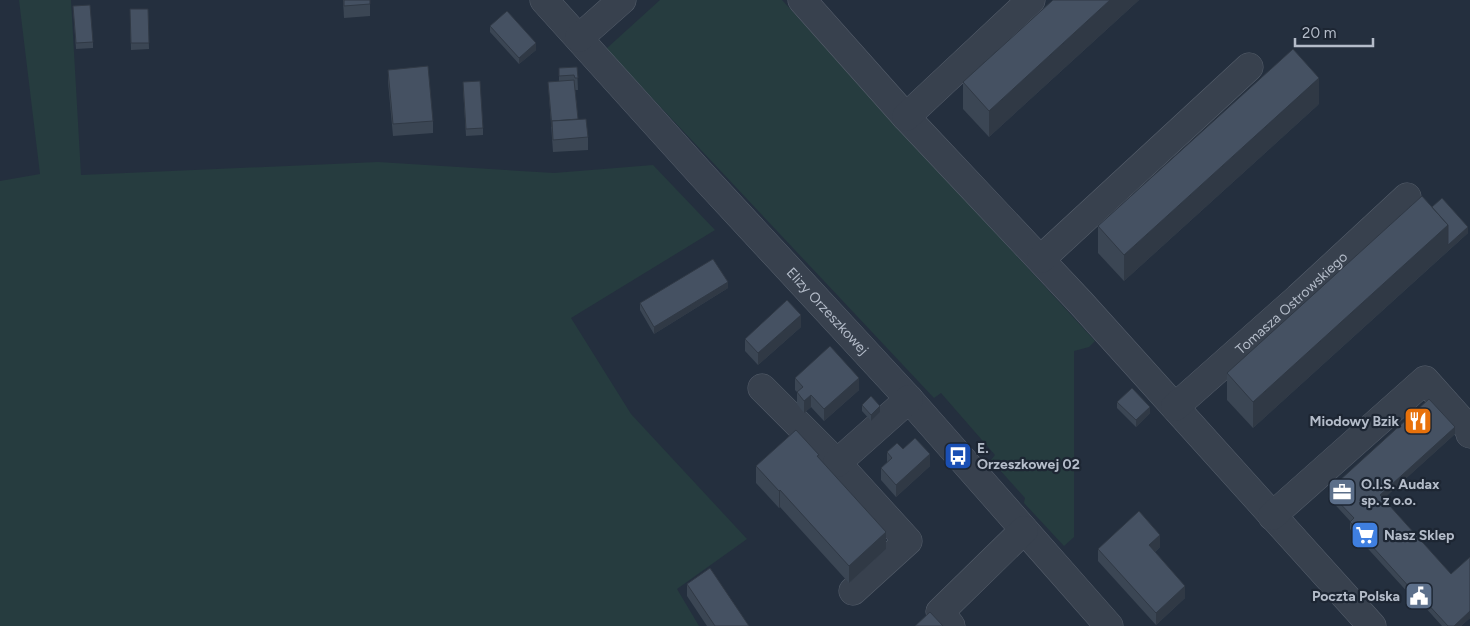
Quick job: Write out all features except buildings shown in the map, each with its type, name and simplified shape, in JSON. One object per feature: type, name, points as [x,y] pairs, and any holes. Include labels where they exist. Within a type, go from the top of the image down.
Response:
[{"type":"street","name":"Elizy Orzeszkowej","points":[[544,0],[701,174],[909,399],[1109,626]]},
{"type":"street","points":[[579,38],[622,0]]},
{"type":"street","points":[[802,0],[906,116],[1041,259],[1372,626]]},
{"type":"street","points":[[906,116],[1031,0]]},
{"type":"street","points":[[1041,259],[1249,68]]},
{"type":"street","name":"Tomasza Ostrowskiego","points":[[1175,408],[1407,197]]},
{"type":"street","points":[[1272,516],[1425,380],[1470,429],[1470,434]]},
{"type":"street","points":[[762,388],[837,463],[908,541],[854,591]]},
{"type":"street","points":[[837,463],[909,399]]},
{"type":"street","points":[[951,626],[940,612],[1024,530]]},
{"type":"green space","points":[[19,0],[71,0],[81,175],[378,162],[554,173],[653,165],[715,230],[571,318],[631,414],[747,539],[677,589],[699,626],[0,626],[0,181],[40,174]]},
{"type":"green space","points":[[660,0],[782,0],[1095,341],[1089,347],[1074,351],[1074,537],[1064,546],[1024,503],[1025,498],[991,460],[995,455],[941,393],[934,398],[606,49]]},
{"type":"place","name":"Miodowy Bzik","points":[[1418,421]]},
{"type":"place","name":"E. Orzeszkowej 02","points":[[958,456]]},
{"type":"place","name":"O.I.S. Audax sp. z o.o.","points":[[1342,492]]},
{"type":"place","name":"Nasz Sklep","points":[[1365,535]]},
{"type":"place","name":"Poczta Polska","points":[[1419,596]]}]
